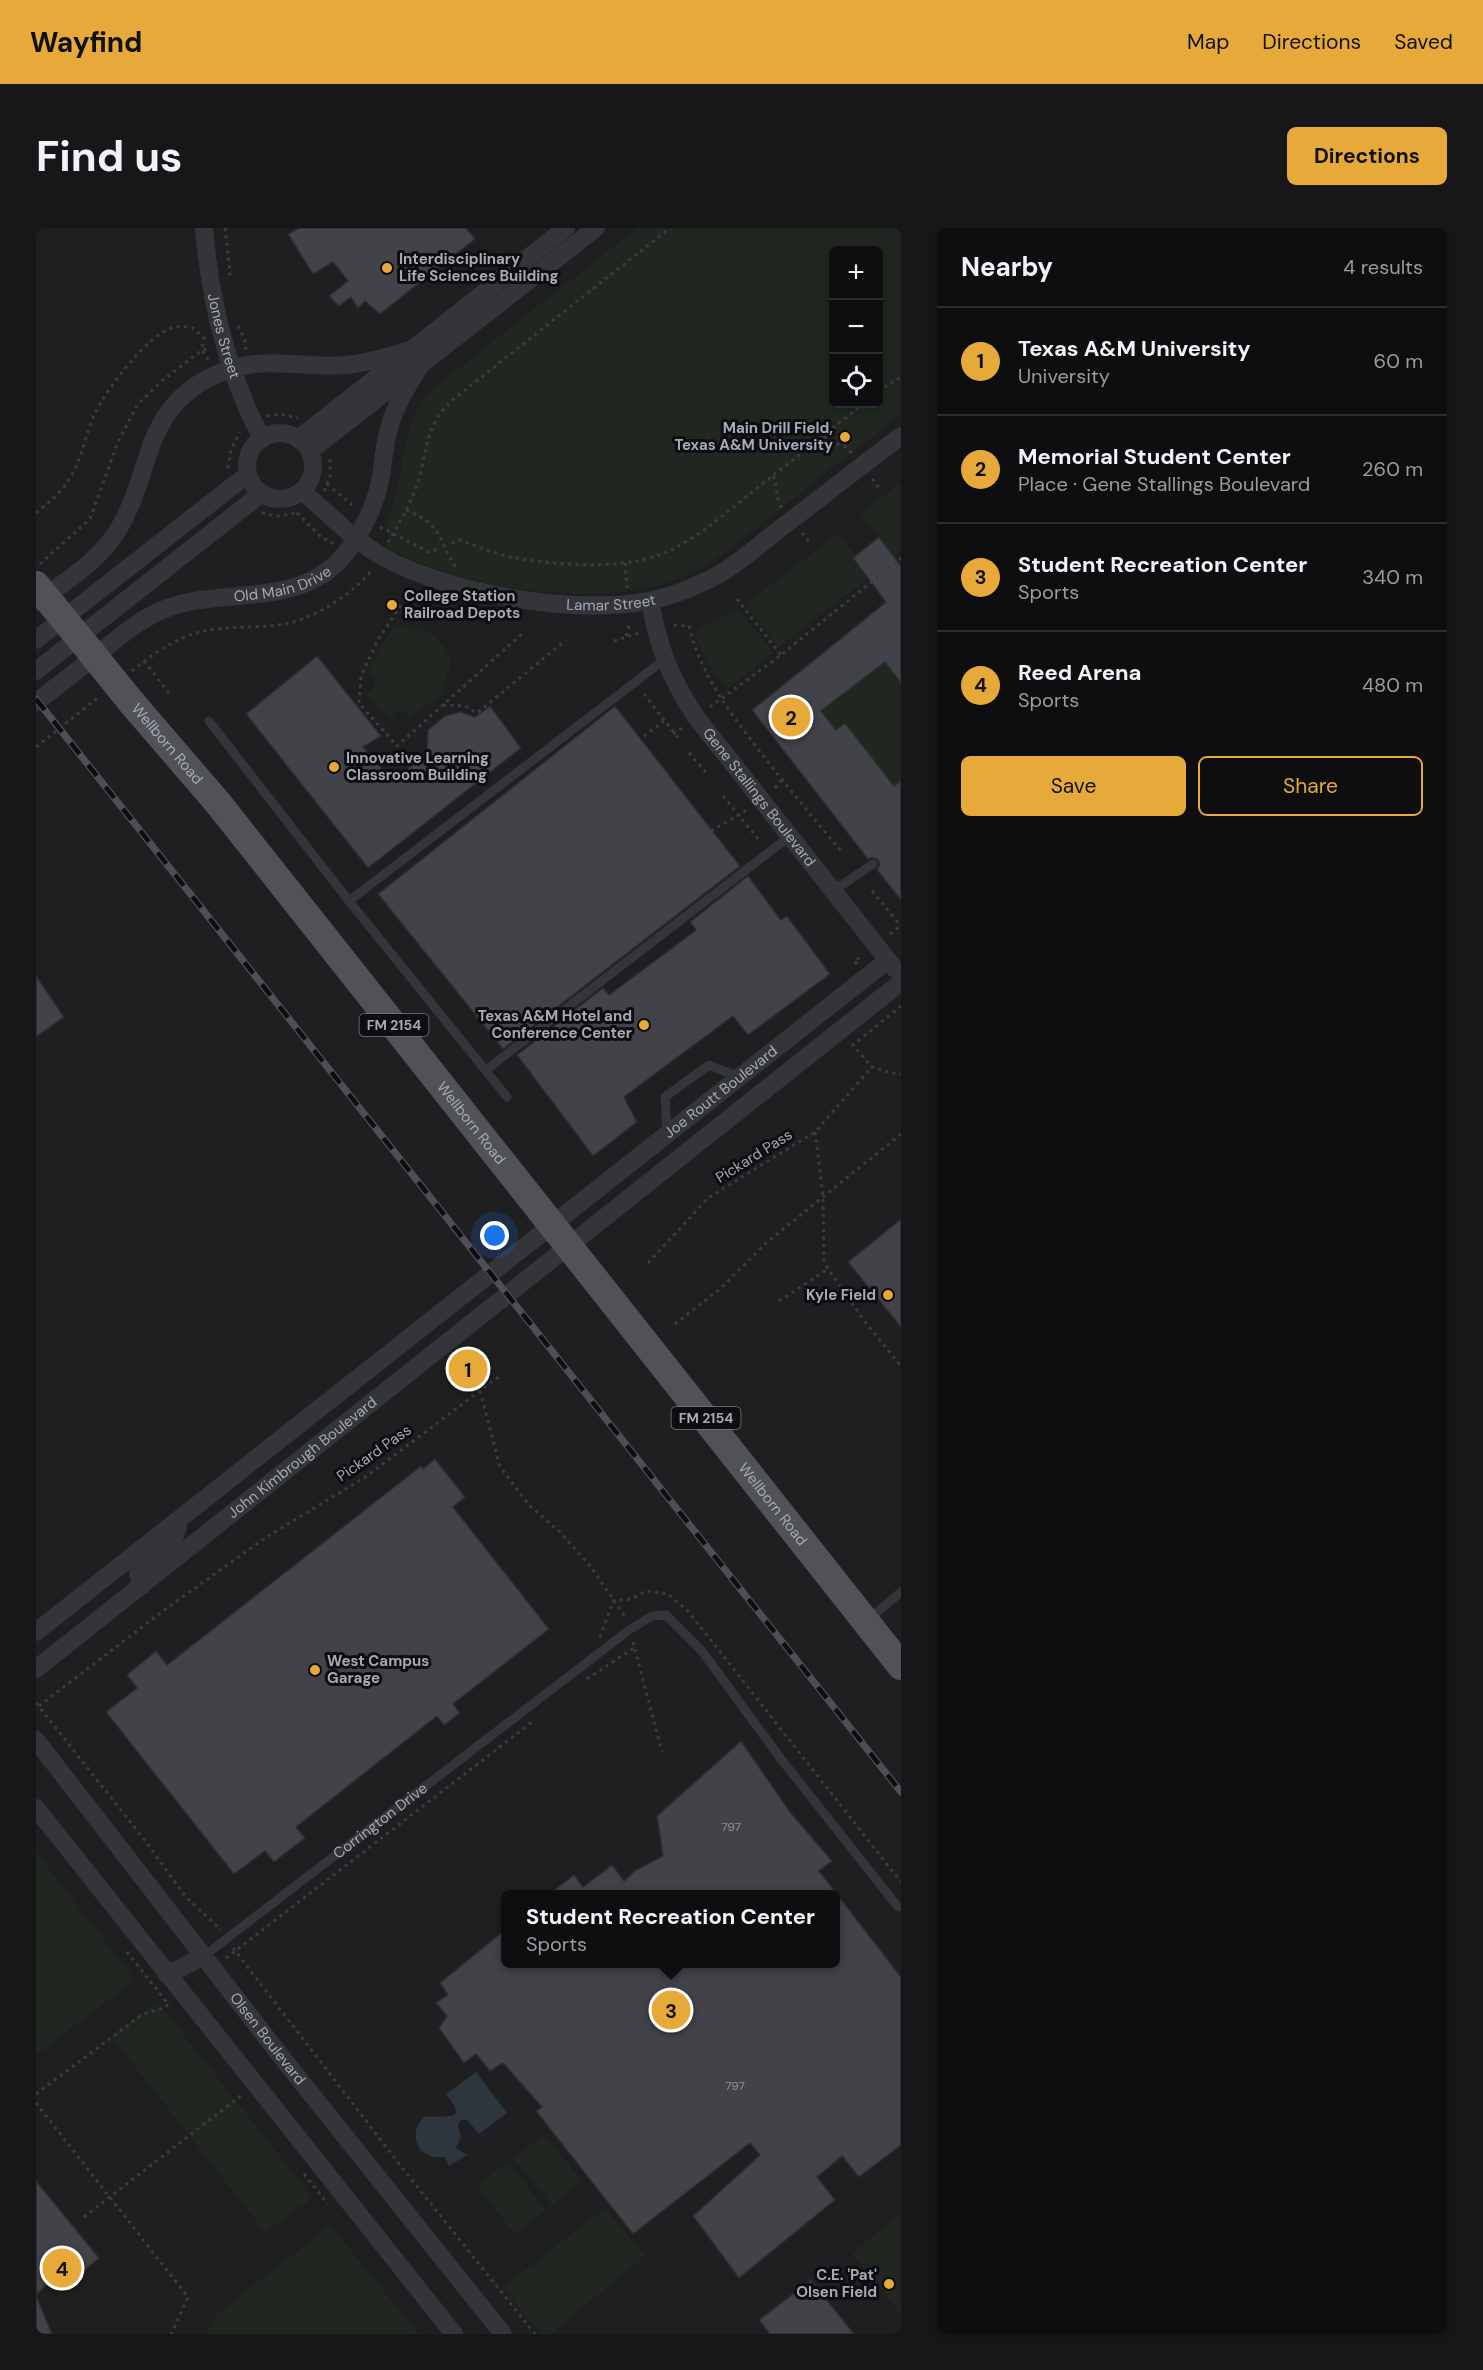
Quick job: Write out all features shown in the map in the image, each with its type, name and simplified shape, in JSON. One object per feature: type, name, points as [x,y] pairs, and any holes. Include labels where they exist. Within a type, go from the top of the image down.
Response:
[{"type":"main road","name":"Wellborn Road","points":[[36,585],[65,624],[218,802],[901,1666]]},
{"type":"street","name":"Jones Street","points":[[204,228],[216,309],[239,364],[243,399],[262,439]]},
{"type":"street","name":"Old Main Drive","points":[[304,445],[417,356],[566,228]]},
{"type":"street","name":"Old Main Drive","points":[[36,671],[65,624],[89,563],[117,533],[128,511],[153,439],[165,418],[177,403],[204,381],[239,364],[275,362],[345,365],[389,357],[417,356],[596,228]]},
{"type":"street","name":"Old Main Drive","points":[[36,702],[148,617],[193,600],[263,595],[289,588],[314,578],[338,561],[356,537],[373,506],[380,483],[388,432],[408,385],[417,356]]},
{"type":"street","points":[[279,433],[304,445],[313,470],[304,500],[295,495],[259,502],[248,474],[249,455],[252,448],[262,439],[279,433]]},
{"type":"street","name":"Lamar Street","points":[[304,500],[380,556],[427,577],[491,594],[564,603],[611,604],[650,601],[689,589],[721,573],[901,436]]},
{"type":"street","name":"Old Main Drive","points":[[65,624],[248,474]]},
{"type":"street","name":"Old Main Drive","points":[[36,640],[259,502]]},
{"type":"street","name":"Gene Stallings Boulevard","points":[[650,601],[664,660],[678,689],[696,717],[901,976]]},
{"type":"street","name":"Joe Routt Boulevard","points":[[562,1235],[667,1135],[888,960]]},
{"type":"street","name":"Joe Routt Boulevard","points":[[562,1235],[682,1155],[901,982]]},
{"type":"street","points":[[739,1077],[756,1096]]},
{"type":"street","points":[[667,1135],[682,1155]]},
{"type":"street","name":"John Kimbrough Boulevard","points":[[36,1632],[224,1484],[562,1235]]},
{"type":"street","name":"John Kimbrough Boulevard","points":[[36,1669],[241,1506],[562,1235]]},
{"type":"street","points":[[224,1484],[241,1506]]},
{"type":"street","points":[[142,1585],[138,1574],[141,1567],[173,1540],[182,1517]]},
{"type":"street","name":"Olsen Boulevard","points":[[36,1740],[503,2334]]},
{"type":"street","points":[[36,1808],[454,2334]]},
{"type":"street","name":"Corrington Drive","points":[[167,1975],[204,1956]]},
{"type":"lane","points":[[350,901],[664,660]]},
{"type":"lane","points":[[209,721],[507,1097]]},
{"type":"lane","points":[[486,1070],[790,836]]},
{"type":"lane","points":[[833,891],[873,864]]},
{"type":"lane","points":[[667,1135],[665,1097],[709,1065],[739,1077]]},
{"type":"lane","points":[[866,1621],[901,1592]]},
{"type":"lane","name":"Corrington Drive","points":[[204,1956],[629,1630],[652,1616],[666,1615],[702,1651],[782,1759],[897,1907]]},
{"type":"path","points":[[225,228],[230,273],[228,282]]},
{"type":"path","points":[[386,547],[406,510],[419,478],[431,429],[440,412],[670,228]]},
{"type":"path","points":[[237,324],[245,340],[239,364]]},
{"type":"path","points":[[36,513],[55,498],[67,483],[74,471],[95,413],[133,359],[150,343],[168,330],[184,326],[198,331],[204,338],[202,350],[208,360]]},
{"type":"path","points":[[36,567],[90,519],[118,442],[138,404],[202,350],[214,347]]},
{"type":"path","points":[[883,388],[901,377]]},
{"type":"path","points":[[452,543],[459,540],[514,558],[568,564],[625,563],[652,558],[678,547],[706,529],[858,408]]},
{"type":"path","points":[[262,417],[280,414],[304,420]]},
{"type":"path","points":[[229,476],[228,458],[234,440],[245,427]]},
{"type":"path","points":[[824,435],[830,443],[848,448],[855,457]]},
{"type":"path","points":[[322,494],[331,467],[329,452]]},
{"type":"path","points":[[773,476],[777,497],[784,512]]},
{"type":"path","points":[[872,478],[880,489]]},
{"type":"path","points":[[327,484],[361,513]]},
{"type":"path","points":[[297,513],[304,500]]},
{"type":"path","points":[[259,502],[278,516],[297,513]]},
{"type":"path","points":[[406,510],[428,521],[436,528],[457,570]]},
{"type":"path","points":[[297,513],[321,537],[338,546]]},
{"type":"path","points":[[379,526],[429,552],[439,549]]},
{"type":"path","points":[[802,533],[810,543]]},
{"type":"path","points":[[710,707],[781,655],[901,558]]},
{"type":"path","points":[[625,563],[628,593]]},
{"type":"path","points":[[127,675],[144,661],[176,641],[202,632],[237,627],[280,625],[323,611],[349,593],[368,575]]},
{"type":"path","points":[[405,599],[378,639],[361,676],[359,703],[397,746],[522,634]]},
{"type":"path","points":[[737,599],[781,655]]},
{"type":"path","points":[[626,637],[630,623]]},
{"type":"path","points":[[674,625],[689,626],[703,669],[720,700],[842,852]]},
{"type":"path","points":[[614,641],[639,633]]},
{"type":"path","points":[[443,705],[465,706],[477,713],[566,640]]},
{"type":"path","points":[[144,661],[169,693]]},
{"type":"path","points":[[644,694],[679,739]]},
{"type":"path","points":[[36,747],[100,696]]},
{"type":"path","points":[[644,736],[664,721]]},
{"type":"path","points":[[673,734],[682,728]]},
{"type":"path","points":[[689,753],[707,774]]},
{"type":"path","points":[[775,788],[782,780]]},
{"type":"path","points":[[723,796],[759,840]]},
{"type":"path","points":[[711,831],[747,810]]},
{"type":"path","points":[[872,891],[901,925],[890,934]]},
{"type":"path","points":[[854,962],[862,956]]},
{"type":"path","points":[[901,1006],[853,1045],[872,1067],[901,1074]]},
{"type":"path","name":"Pickard Pass","points":[[648,1263],[708,1198],[815,1132],[872,1067]]},
{"type":"path","points":[[815,1132],[823,1196],[824,1263],[865,1322],[901,1366]]},
{"type":"path","points":[[675,1324],[720,1289],[766,1243],[901,1134]]},
{"type":"path","points":[[779,1301],[828,1269]]},
{"type":"path","name":"Pickard Pass","points":[[38,1704],[163,1611],[285,1525],[367,1476],[501,1375]]},
{"type":"path","points":[[480,1390],[500,1467],[529,1505],[561,1533],[591,1567],[626,1617],[662,1752]]},
{"type":"path","points":[[591,1661],[614,1601]]},
{"type":"path","points":[[38,1704],[186,1897],[216,1923],[403,2169],[535,2334]]},
{"type":"path","points":[[84,2217],[246,2091]]},
{"type":"path","points":[[36,2103],[188,2297],[171,2334]]},
{"type":"shaded area","points":[[36,228],[901,228],[901,2334],[36,2334]]},
{"type":"shaded area","points":[[637,228],[901,228],[901,414],[716,559],[669,582],[630,590],[595,593],[559,593],[521,589],[484,583],[449,573],[386,547],[390,538],[384,525],[396,494],[406,440],[421,403],[430,391]]},
{"type":"shaded area","points":[[901,482],[901,551],[894,556],[861,514]]},
{"type":"shaded area","points":[[838,533],[871,576],[779,647],[747,607],[747,603]]},
{"type":"shaded area","points":[[738,609],[774,653],[728,688],[708,663],[700,648],[696,633],[702,626]]},
{"type":"shaded area","points":[[395,625],[410,626],[430,633],[441,643],[451,662],[443,685],[446,693],[409,717],[402,711],[396,712],[391,719],[378,710],[366,694],[373,689],[376,679],[368,671]]},
{"type":"shaded area","points":[[885,662],[901,677],[901,781],[894,786],[845,723],[836,730],[821,711]]},
{"type":"shaded area","points":[[36,1852],[135,1980],[36,2055]]},
{"type":"shaded area","points":[[157,2001],[313,2198],[265,2232],[111,2036]]},
{"type":"shaded area","points":[[476,2072],[507,2113],[479,2134],[467,2120],[461,2120],[458,2125],[461,2137],[456,2148],[467,2155],[449,2166],[445,2157],[432,2157],[420,2150],[416,2141],[416,2129],[424,2117],[452,2116],[456,2113],[455,2107],[446,2094]]},
{"type":"shaded area","points":[[544,2135],[582,2181],[552,2205],[514,2159]]},
{"type":"shaded area","points":[[508,2162],[546,2210],[515,2234],[477,2186]]},
{"type":"shaded area","points":[[605,2208],[645,2256],[550,2334],[541,2334],[503,2287]]},
{"type":"shaded area","name":"C.E. 'Pat' Olsen Field","points":[[901,2212],[901,2314],[852,2254]]},
{"type":"shaded area","points":[[330,2225],[419,2334],[207,2334],[215,2316]]},
{"type":"building","name":"Interdisciplinary Life Sciences Building","points":[[299,228],[466,228],[475,239],[380,314],[365,301],[358,308],[351,297],[339,306],[329,296],[348,281],[333,262],[313,274],[288,234]]},
{"type":"building","points":[[879,537],[901,566],[901,683],[885,662],[821,711],[836,730],[845,723],[894,786],[901,781],[901,900],[877,870],[880,864],[878,860],[873,857],[868,859],[752,710],[886,602],[853,558]]},
{"type":"building","name":"Innovative Learning Classroom Building","points":[[317,656],[381,736],[363,747],[392,781],[427,753],[428,730],[445,716],[460,712],[475,717],[490,706],[521,748],[368,868],[246,714]]},
{"type":"building","points":[[615,706],[740,866],[503,1049],[378,894]]},
{"type":"building","name":"Texas A&M Hotel and Conference Center","points":[[748,876],[781,920],[787,916],[830,974],[748,1035],[733,1016],[624,1097],[637,1122],[593,1156],[517,1055],[603,988],[609,995],[696,930],[690,922]]},
{"type":"building","points":[[36,976],[64,1017],[36,1037]]},
{"type":"building","name":"Kyle Field","points":[[901,1219],[901,1327],[848,1262]]},
{"type":"building","name":"West Campus Garage","points":[[435,1459],[465,1497],[453,1507],[549,1629],[453,1704],[460,1713],[444,1725],[437,1716],[296,1827],[305,1838],[274,1862],[265,1851],[234,1874],[106,1712],[137,1688],[127,1675],[156,1651],[167,1665],[421,1466],[423,1469]]},
{"type":"building","points":[[741,1741],[790,1812],[832,1861],[819,1871],[834,1890],[554,1890],[574,1875],[583,1887],[612,1865],[624,1881],[636,1870],[663,1856],[657,1816]]},
{"type":"building","points":[[840,1898],[901,1977],[901,2145],[859,2177],[842,2156],[817,2177],[835,2200],[739,2278],[693,2216],[760,2155],[750,2143],[633,2234],[536,2111],[542,2107],[503,2063],[490,2071],[476,2054],[464,2063],[439,2028],[447,2016],[436,2003],[448,1995],[440,1983],[501,1933],[501,1968],[840,1968]]},
{"type":"building","points":[[36,2181],[99,2258],[62,2289],[53,2278],[36,2295]]},
{"type":"building","points":[[811,2280],[854,2334],[770,2334],[759,2320]]},
{"type":"building","points":[[36,2295],[52,2334],[36,2334]]},
{"type":"railway","points":[[36,699],[901,1792]]},
{"type":"place","name":"Interdisciplinary Life Sciences Building","points":[[387,268]]},
{"type":"place","name":"Main Drill Field, Texas A&M University","points":[[845,437]]},
{"type":"place","name":"College Station Railroad Depots","points":[[392,605]]},
{"type":"place","name":"Memorial Student Center","points":[[791,717]]},
{"type":"place","name":"Innovative Learning Classroom Building","points":[[334,767]]},
{"type":"place","name":"Texas A&M Hotel and Conference Center","points":[[644,1025]]},
{"type":"place","name":"Kyle Field","points":[[888,1295]]},
{"type":"place","name":"Texas A&M University","points":[[468,1369]]},
{"type":"place","name":"West Campus Garage","points":[[315,1670]]},
{"type":"place","name":"Student Recreation Center","points":[[671,2010]]},
{"type":"place","name":"Reed Arena","points":[[62,2268]]},
{"type":"place","name":"C.E. 'Pat' Olsen Field","points":[[889,2284]]}]
